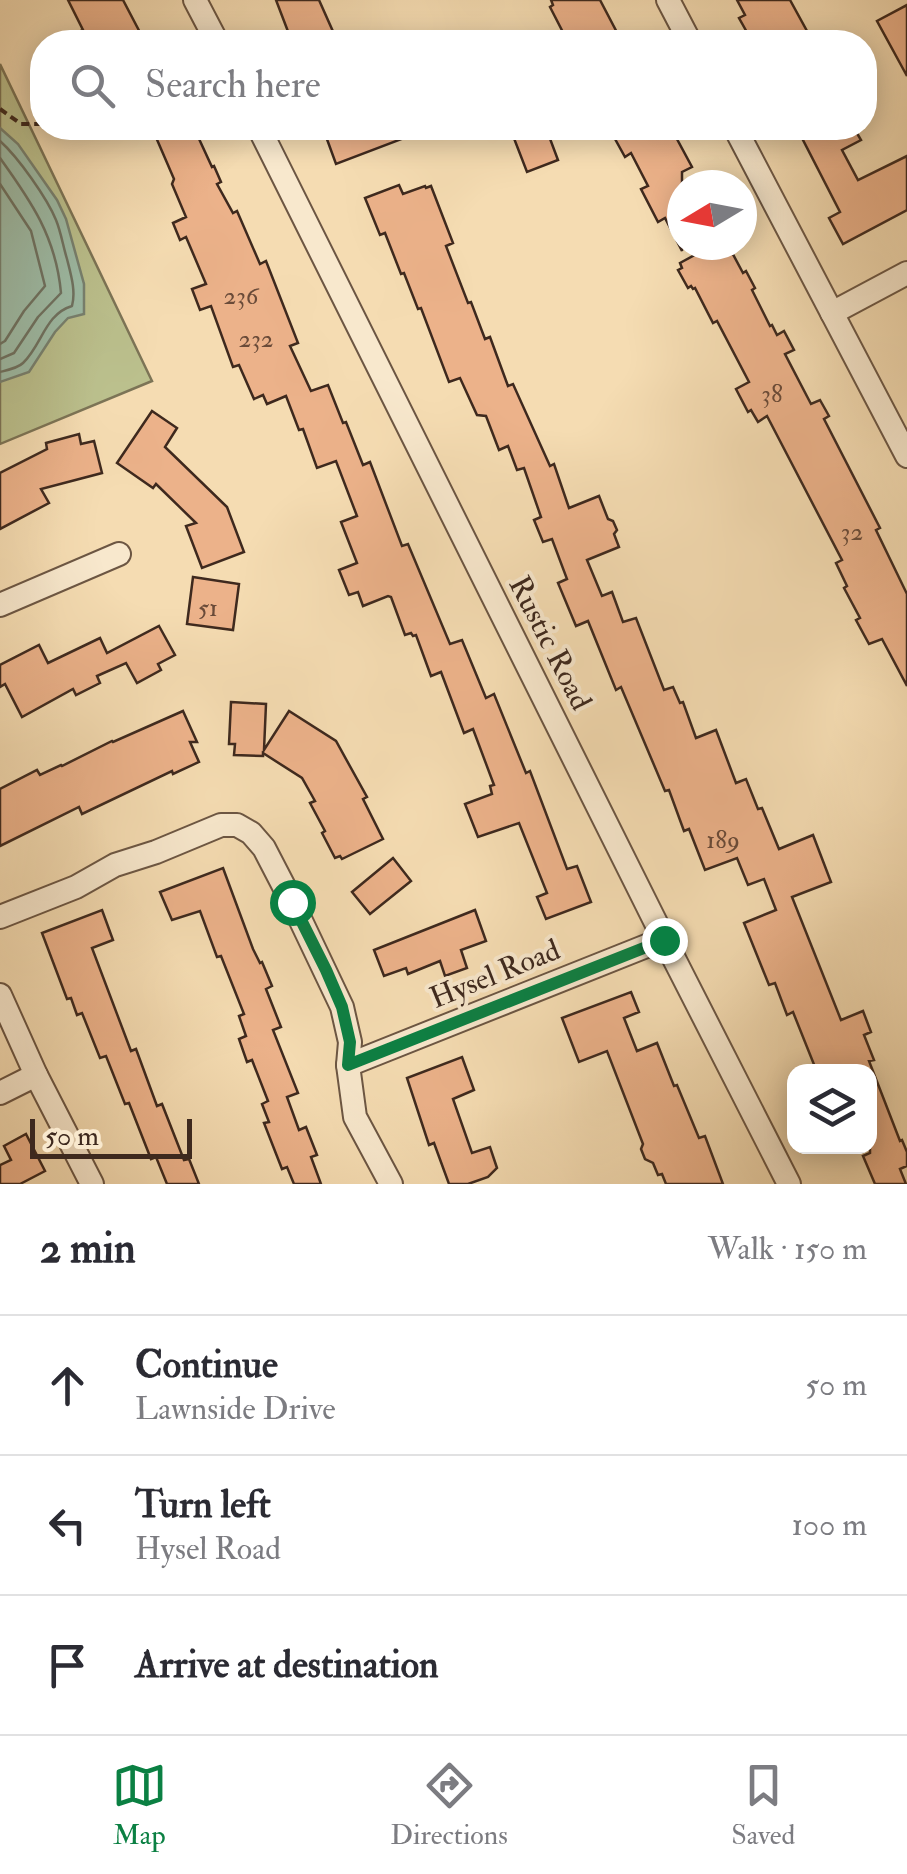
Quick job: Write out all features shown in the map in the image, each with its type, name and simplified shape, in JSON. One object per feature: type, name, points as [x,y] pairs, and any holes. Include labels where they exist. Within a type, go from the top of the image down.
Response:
[{"type":"street","points":[[195,0],[210,30]]},
{"type":"street","points":[[668,0],[684,30]]},
{"type":"street","name":"Rustic Road","points":[[265,140],[789,1184]]},
{"type":"street","points":[[741,140],[907,456]]},
{"type":"street","points":[[832,313],[907,273]]},
{"type":"street","points":[[0,605],[118,554]]},
{"type":"street","points":[[0,916],[76,887],[115,865],[220,825],[237,826],[252,833],[264,848],[342,1007],[350,1042],[348,1065],[356,1117],[390,1184]]},
{"type":"street","name":"Hysel Road","points":[[348,1065],[664,940]]},
{"type":"street","points":[[0,995],[92,1184]]},
{"type":"street","points":[[0,1093],[36,1075]]},
{"type":"path","points":[[0,109],[21,124],[30,124]]},
{"type":"shaded area","points":[[0,64],[30,127],[30,140],[36,140],[152,381],[0,444]]},
{"type":"water","points":[[0,128],[18,144],[66,219],[84,284],[84,314],[68,318],[29,372],[0,382]]},
{"type":"building","points":[[68,0],[123,0],[139,30],[83,30]]},
{"type":"building","points":[[276,0],[319,0],[332,30],[287,30]]},
{"type":"building","points":[[551,0],[600,0],[616,30],[562,30],[550,7]]},
{"type":"building","points":[[737,0],[790,0],[806,30],[746,30],[739,18],[745,15]]},
{"type":"building","points":[[907,5],[907,76],[877,21]]},
{"type":"building","points":[[157,140],[200,140],[221,182],[217,184],[233,213],[237,211],[260,264],[266,261],[298,343],[290,346],[311,391],[328,385],[363,465],[370,462],[402,546],[408,544],[450,644],[462,640],[486,698],[494,694],[526,773],[530,771],[567,869],[577,866],[591,902],[546,919],[537,897],[547,893],[519,823],[478,837],[465,804],[492,794],[490,786],[494,785],[473,729],[464,733],[441,672],[431,676],[416,635],[405,635],[391,597],[363,606],[358,592],[349,595],[339,570],[357,563],[341,522],[357,516],[336,461],[317,468],[286,396],[267,404],[263,395],[254,399],[239,365],[233,367],[211,306],[200,310],[192,289],[206,284],[186,237],[180,240],[173,223],[186,217],[172,184],[174,179]]},
{"type":"building","points":[[327,140],[399,140],[336,164]]},
{"type":"building","points":[[515,140],[550,140],[558,160],[527,172]]},
{"type":"building","points":[[616,140],[677,140],[692,167],[667,170],[667,222],[665,218],[658,222],[641,189],[648,186],[631,153],[625,157]]},
{"type":"building","points":[[803,140],[861,140],[842,150],[858,180],[907,156],[907,210],[843,244],[829,218],[840,212]]},
{"type":"building","points":[[399,185],[403,194],[431,186],[453,243],[446,246],[468,303],[471,302],[485,339],[490,337],[508,386],[513,384],[550,466],[554,464],[569,508],[599,496],[617,530],[614,534],[619,547],[587,560],[602,596],[612,592],[623,622],[636,618],[664,690],[673,687],[680,703],[683,702],[696,738],[716,730],[736,783],[746,779],[779,849],[813,835],[831,882],[792,897],[841,1020],[863,1011],[871,1032],[864,1035],[874,1060],[870,1064],[814,1064],[793,1012],[787,1015],[775,983],[769,985],[744,923],[776,910],[764,879],[748,885],[737,858],[705,870],[689,829],[684,831],[669,790],[665,791],[621,687],[616,690],[588,621],[576,626],[558,583],[567,579],[552,539],[543,542],[534,520],[541,517],[524,468],[517,470],[508,446],[499,450],[486,416],[477,415],[460,378],[449,382],[421,308],[418,309],[404,273],[401,274],[385,233],[380,235],[365,198]]},
{"type":"building","points":[[736,260],[755,288],[752,290],[770,326],[777,335],[784,331],[794,350],[785,354],[811,404],[820,400],[829,416],[824,419],[880,528],[876,530],[907,594],[907,686],[882,639],[869,644],[856,620],[860,618],[836,563],[842,560],[767,416],[758,422],[751,410],[748,412],[736,389],[749,382],[717,321],[713,323],[695,288],[688,288],[678,270],[682,268],[680,263]]},
{"type":"building","points":[[152,411],[177,428],[165,447],[227,507],[244,552],[202,568],[186,526],[196,523],[156,484],[153,488],[117,463]]},
{"type":"building","points":[[79,434],[81,444],[94,441],[102,473],[41,489],[49,503],[0,529],[0,473],[47,449],[46,443]]},
{"type":"building","points":[[193,577],[239,584],[233,630],[187,624]]},
{"type":"building","points":[[159,626],[175,655],[158,664],[161,670],[137,683],[126,663],[97,676],[100,683],[76,695],[73,689],[22,717],[5,684],[0,687],[0,665],[39,645],[48,663],[100,638],[107,653]]},
{"type":"building","points":[[231,702],[266,704],[264,750],[289,711],[336,741],[367,797],[363,799],[383,839],[342,859],[335,858],[310,803],[315,801],[302,778],[263,753],[234,755],[235,744],[229,744]]},
{"type":"building","points":[[183,711],[197,742],[190,742],[199,762],[82,814],[79,807],[0,846],[0,789],[37,770],[40,775],[62,766]]},
{"type":"building","points":[[393,858],[411,881],[370,914],[352,892]]},
{"type":"building","points":[[223,868],[253,949],[272,986],[266,989],[281,1027],[273,1030],[298,1093],[287,1097],[299,1130],[306,1127],[317,1155],[311,1157],[321,1184],[294,1184],[287,1167],[282,1169],[264,1123],[269,1122],[262,1104],[268,1101],[239,1039],[246,1036],[239,1016],[244,1014],[221,956],[217,957],[200,911],[172,920],[160,892]]},
{"type":"building","points":[[102,910],[113,940],[92,948],[131,1051],[136,1049],[157,1106],[162,1104],[184,1160],[189,1159],[199,1184],[167,1184],[156,1157],[151,1159],[106,1056],[100,1058],[82,1013],[77,1015],[71,998],[67,999],[42,933]]},
{"type":"building","points":[[475,910],[486,941],[461,950],[467,968],[445,976],[440,961],[408,974],[406,968],[384,976],[374,950]]},
{"type":"building","points":[[631,992],[639,1012],[624,1018],[637,1051],[657,1043],[699,1138],[705,1136],[723,1184],[666,1184],[653,1163],[645,1159],[643,1144],[607,1051],[579,1062],[562,1018]]},
{"type":"building","points":[[462,1057],[474,1090],[453,1099],[472,1153],[490,1147],[497,1168],[488,1177],[468,1184],[449,1184],[434,1143],[429,1145],[407,1078]]},
{"type":"building","points":[[877,1082],[907,1152],[907,1166],[900,1169],[906,1184],[875,1184],[863,1156],[877,1154]]},
{"type":"building","points":[[26,1134],[45,1171],[20,1184],[0,1184],[0,1165],[11,1160],[4,1146]]},
{"type":"route","points":[[292,902],[342,1007],[350,1042],[348,1065],[664,940]]}]
